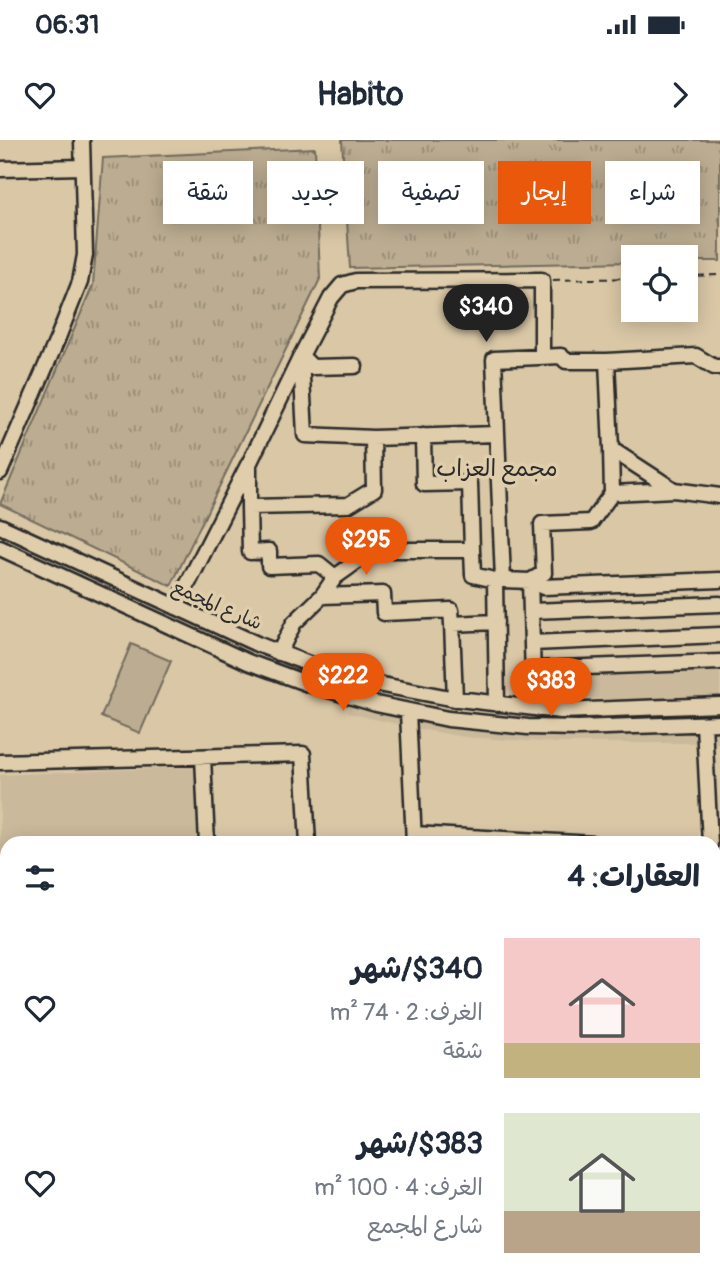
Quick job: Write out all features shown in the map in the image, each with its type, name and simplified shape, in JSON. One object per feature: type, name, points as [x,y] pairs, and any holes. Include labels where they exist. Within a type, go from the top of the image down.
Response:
[{"type":"street","points":[[0,472],[80,282],[85,255],[82,140]]},
{"type":"street","points":[[0,169],[82,167]]},
{"type":"street","points":[[176,607],[301,356],[331,298],[342,285],[356,281],[542,280],[542,357]]},
{"type":"street","points":[[301,356],[312,367],[355,366]]},
{"type":"street","points":[[301,356],[305,435],[373,438],[496,434]]},
{"type":"street","points":[[497,704],[496,622],[499,580],[494,359],[561,356],[566,362],[696,356],[714,368],[720,367]]},
{"type":"street","points":[[530,581],[544,573],[542,524],[591,522],[612,493],[607,361]]},
{"type":"street","points":[[423,436],[424,484],[470,483],[473,575],[499,580],[530,581],[543,587],[720,580]]},
{"type":"street","points":[[249,507],[348,505],[374,489],[373,438]]},
{"type":"street","points":[[611,449],[674,490]]},
{"type":"street","points":[[248,464],[250,551],[269,551],[269,566],[319,564],[335,577]]},
{"type":"street","points":[[612,493],[674,490],[720,496]]},
{"type":"street","name":"شارع المجمع","points":[[0,526],[225,631],[279,653],[372,683],[456,699],[540,709],[720,705]]},
{"type":"street","name":"شارع المجمع","points":[[0,548],[248,662],[332,692],[408,712],[488,724],[545,728],[720,723]]},
{"type":"street","points":[[279,653],[294,622],[322,596],[335,577],[373,550],[472,550]]},
{"type":"street","points":[[530,581],[533,669],[540,709],[554,715],[555,720],[545,728]]},
{"type":"street","points":[[322,596],[383,594],[384,612],[451,610],[456,699]]},
{"type":"street","points":[[531,611],[720,604]]},
{"type":"street","points":[[452,624],[496,622]]},
{"type":"street","points":[[532,643],[720,635]]},
{"type":"street","points":[[533,669],[720,662]]},
{"type":"street","points":[[577,710],[570,713],[568,718],[571,725],[578,728]]},
{"type":"street","points":[[408,712],[414,836]]},
{"type":"street","points":[[704,724],[710,836]]},
{"type":"street","points":[[0,762],[303,754],[308,836]]},
{"type":"street","points":[[203,757],[207,836]]},
{"type":"path","points":[[698,276],[720,275]]},
{"type":"path","points":[[542,280],[621,278]]},
{"type":"shaded area","points":[[720,668],[720,697],[654,701],[542,697],[541,674]]},
{"type":"shaded area","points":[[353,690],[480,714],[562,718],[720,714],[720,743],[558,743],[465,737],[348,713]]},
{"type":"shaded area","points":[[194,767],[199,836],[0,836],[0,775]]},
{"type":"green space","points":[[342,140],[720,140],[720,261],[698,261],[698,245],[621,245],[621,262],[350,268],[347,224],[364,224],[364,161],[343,161]]},
{"type":"green space","points":[[315,148],[315,161],[267,161],[267,224],[318,224],[320,279],[171,586],[0,504],[93,285],[103,158]]},
{"type":"green space","points":[[131,644],[171,661],[140,733],[101,717]]},
{"type":"district","name":"مجمع العزاب","points":[[497,468]]}]
